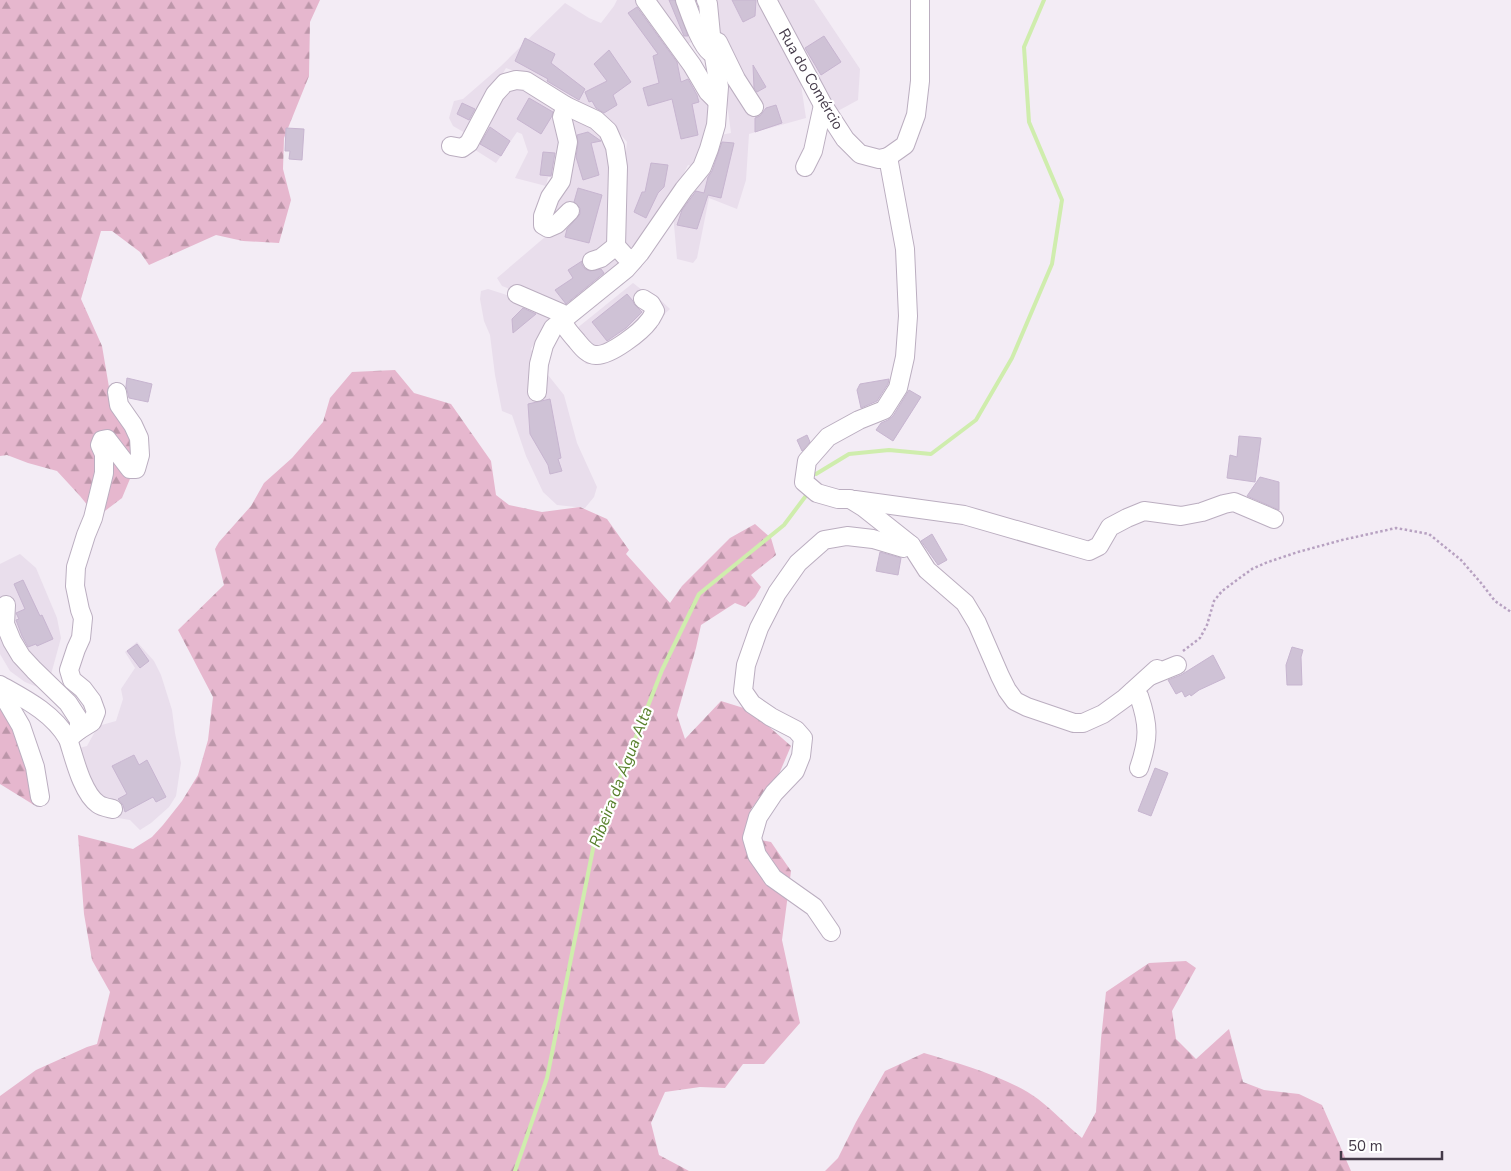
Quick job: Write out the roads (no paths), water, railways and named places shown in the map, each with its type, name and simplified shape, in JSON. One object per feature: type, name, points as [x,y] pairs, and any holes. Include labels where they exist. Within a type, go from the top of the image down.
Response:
[{"type":"street","points":[[645,0],[692,65],[708,92],[718,102]]},
{"type":"street","points":[[685,0],[706,49],[713,48],[718,42],[736,79],[754,107]]},
{"type":"street","points":[[625,254],[673,206],[684,188],[702,167],[709,149],[716,125],[719,87],[706,0]]},
{"type":"street","name":"Rua do Comércio","points":[[767,0],[823,106],[845,139],[860,154],[879,159],[888,157]]},
{"type":"street","points":[[920,0],[920,81],[916,115],[905,145],[888,157],[905,249],[908,316],[905,357],[898,388],[884,410],[859,420],[828,437],[806,462],[804,482],[817,492],[838,499],[850,499],[964,515],[1089,551],[1099,546],[1110,527],[1144,511],[1181,516],[1234,502],[1274,519]]},
{"type":"street","points":[[451,146],[462,148],[470,143],[495,94],[504,83],[516,80],[526,81],[566,106],[596,120],[608,132],[615,146]]},
{"type":"street","points":[[566,106],[562,117],[568,142],[561,181],[550,197],[543,216],[543,225],[548,228],[557,224],[570,212]]},
{"type":"street","points":[[806,167],[813,151],[823,106]]},
{"type":"street","points":[[537,392],[538,364],[544,345],[553,328],[626,269],[614,128],[609,113]]},
{"type":"street","points":[[693,178],[693,164],[700,138]]},
{"type":"street","points":[[592,261],[625,254],[632,250],[646,225]]},
{"type":"street","points":[[517,294],[561,313],[562,322],[579,344],[596,356],[609,352],[632,337],[649,322],[655,311],[651,304],[643,299]]},
{"type":"street","points":[[73,734],[92,722],[96,712],[92,701],[83,689],[72,680],[69,670],[81,638],[83,618],[75,586],[76,567],[86,535],[94,518],[104,472],[104,454],[100,445],[102,440],[107,439],[130,469],[136,469],[140,455],[139,438],[133,425],[118,404],[117,392]]},
{"type":"street","points":[[850,499],[911,545],[927,570],[965,603],[978,623],[1007,690],[1015,701],[1027,707],[1074,723],[1083,723],[1104,714],[1154,673],[1178,659]]},
{"type":"street","points":[[831,932],[814,907],[773,878],[757,855],[752,838],[758,816],[774,793],[795,771],[801,756],[803,738],[796,730],[771,718],[752,704],[743,691],[746,664],[759,628],[777,594],[798,563],[824,540],[847,536],[873,539],[903,548],[911,545]]},
{"type":"street","points":[[6,605],[6,624],[12,641],[21,656],[68,703],[79,720],[73,734],[82,782],[98,805],[113,809]]},
{"type":"street","points":[[0,685],[29,701],[61,728],[73,734]]},
{"type":"street","points":[[0,690],[21,726],[36,767],[40,797]]},
{"type":"street","points":[[1132,692],[1139,696],[1145,712],[1147,728],[1146,748],[1139,768]]},
{"type":"waterway","name":"Ribeira da Água Alta","points":[[816,474],[849,454],[889,450],[931,454],[976,420],[1012,358],[1052,264],[1062,200],[1029,122],[1024,47],[1044,0]]},
{"type":"waterway","name":"Ribeira da Água Alta","points":[[515,1171],[547,1078],[594,844],[662,670],[699,594],[784,525],[808,493]]}]
